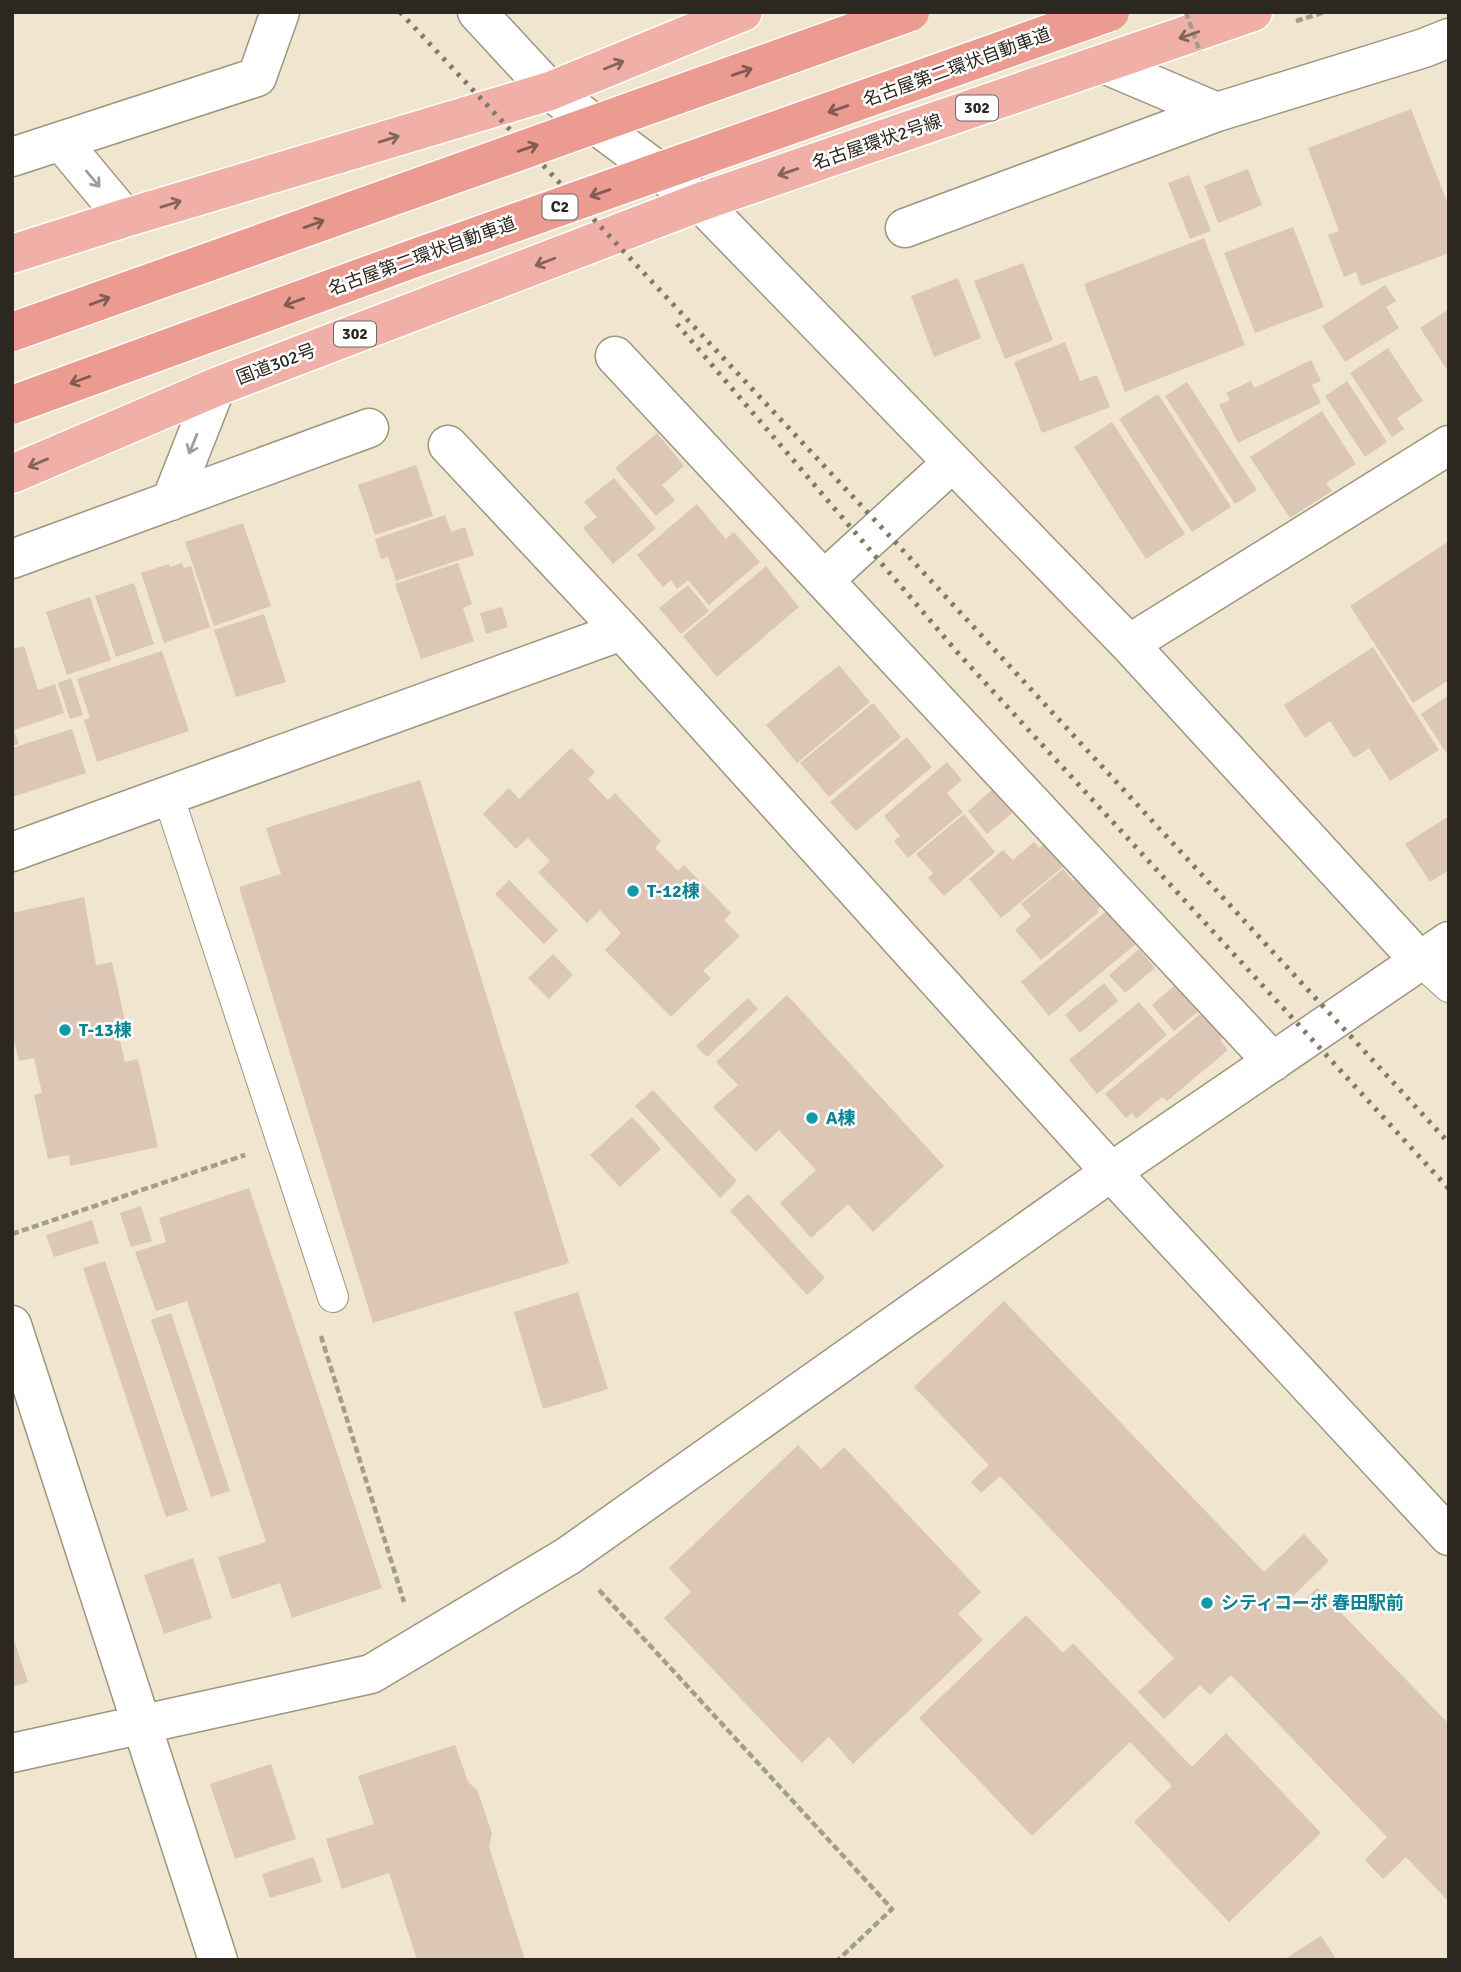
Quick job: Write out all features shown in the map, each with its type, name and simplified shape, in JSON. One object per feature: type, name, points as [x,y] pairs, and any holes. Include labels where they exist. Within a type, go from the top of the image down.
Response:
[{"type":"highway","points":[[12,254],[550,91],[743,12]]},
{"type":"highway","points":[[12,332],[910,12]]},
{"type":"highway","name":"名古屋第二環状自動車道","points":[[12,405],[415,258],[1110,12]]},
{"type":"highway","name":"名古屋環状2号線","points":[[700,202],[1253,12]]},
{"type":"highway","name":"国道302号","points":[[12,474],[216,387],[700,202]]},
{"type":"street","points":[[12,157],[257,77],[280,12]]},
{"type":"street","points":[[12,1753],[371,1674],[568,1556],[1111,1172],[1434,951],[1129,644],[700,202],[550,91],[477,12]]},
{"type":"street","points":[[905,228],[1217,112],[1424,48],[1449,37]]},
{"type":"street","points":[[1104,64],[1217,112]]},
{"type":"street","points":[[61,141],[125,218]]},
{"type":"street","points":[[615,356],[1273,1062]]},
{"type":"street","points":[[171,501],[216,387]]},
{"type":"street","points":[[12,559],[369,428]]},
{"type":"street","points":[[448,445],[622,631],[1111,1172],[1449,1536]]},
{"type":"street","points":[[1129,644],[1449,445]]},
{"type":"street","points":[[824,580],[952,463]]},
{"type":"street","points":[[12,852],[622,631]]},
{"type":"street","points":[[12,1325],[219,1960]]},
{"type":"lane","points":[[168,795],[332,1297]]},
{"type":"lane","points":[[1434,951],[1449,987]]},
{"type":"path","points":[[1186,12],[1200,52]]},
{"type":"path","points":[[12,1234],[282,1142]]},
{"type":"path","points":[[332,1297],[311,1304],[418,1646]]},
{"type":"path","points":[[568,1556],[892,1909],[838,1960]]},
{"type":"building","points":[[1411,109],[1449,207],[1449,253],[1361,286],[1356,272],[1344,277],[1328,235],[1339,231],[1308,148]]},
{"type":"building","points":[[1248,169],[1262,205],[1218,223],[1204,186]]},
{"type":"building","points":[[1189,175],[1211,231],[1190,239],[1168,183]]},
{"type":"building","points":[[1293,227],[1324,307],[1255,333],[1224,253]]},
{"type":"building","points":[[1204,238],[1245,345],[1125,392],[1084,284]]},
{"type":"building","points":[[1023,263],[1053,340],[1005,359],[974,281]]},
{"type":"building","points":[[958,278],[981,338],[934,357],[911,296]]},
{"type":"building","points":[[1385,285],[1396,301],[1386,307],[1399,328],[1345,362],[1322,326]]},
{"type":"building","points":[[1449,309],[1449,373],[1420,328]]},
{"type":"building","points":[[1065,342],[1080,381],[1097,375],[1110,407],[1042,433],[1014,362]]},
{"type":"building","points":[[1388,348],[1423,401],[1397,418],[1404,429],[1392,437],[1350,373]]},
{"type":"building","points":[[1311,360],[1321,381],[1312,385],[1321,403],[1238,443],[1219,405],[1230,400],[1226,393],[1251,381],[1254,388]]},
{"type":"building","points":[[1347,381],[1387,442],[1365,457],[1325,396]]},
{"type":"building","points":[[1187,382],[1257,490],[1235,504],[1165,396]]},
{"type":"building","points":[[1158,394],[1231,507],[1192,532],[1119,419]]},
{"type":"building","points":[[1322,411],[1356,464],[1326,483],[1332,491],[1290,518],[1250,457]]},
{"type":"building","points":[[1112,422],[1185,534],[1146,559],[1074,447]]},
{"type":"building","points":[[657,433],[684,466],[662,485],[675,500],[656,516],[615,468]]},
{"type":"building","points":[[416,465],[433,516],[375,535],[358,485]]},
{"type":"building","points":[[614,478],[656,528],[613,564],[583,528],[597,517],[584,502]]},
{"type":"building","points":[[697,504],[726,539],[734,532],[760,562],[709,605],[688,580],[677,589],[671,580],[663,587],[637,555]]},
{"type":"building","points":[[445,515],[451,532],[465,527],[474,555],[396,581],[388,557],[381,559],[375,539]]},
{"type":"building","points":[[243,523],[271,606],[214,626],[185,542]]},
{"type":"building","points":[[1449,541],[1449,680],[1413,703],[1350,606]]},
{"type":"building","points":[[182,563],[184,568],[191,566],[210,627],[164,643],[141,573],[169,564],[170,567]]},
{"type":"building","points":[[458,563],[472,604],[463,608],[474,641],[421,659],[395,584]]},
{"type":"building","points":[[766,566],[799,607],[717,677],[683,636]]},
{"type":"building","points":[[134,583],[154,644],[116,657],[95,596]]},
{"type":"building","points":[[688,585],[709,611],[681,634],[659,608]]},
{"type":"building","points":[[90,597],[111,660],[67,675],[46,612]]},
{"type":"building","points":[[502,607],[508,627],[486,634],[480,613]]},
{"type":"building","points":[[264,614],[286,682],[236,697],[214,630]]},
{"type":"building","points":[[24,646],[38,690],[55,684],[64,713],[14,730],[19,744],[12,746],[12,649]]},
{"type":"building","points":[[1373,647],[1439,750],[1390,781],[1369,748],[1354,758],[1330,721],[1305,738],[1284,705]]},
{"type":"building","points":[[162,651],[189,731],[97,762],[84,720],[90,718],[77,679]]},
{"type":"building","points":[[839,665],[870,702],[797,763],[766,725]]},
{"type":"building","points":[[71,678],[83,715],[70,719],[58,683]]},
{"type":"building","points":[[1449,695],[1449,757],[1421,714]]},
{"type":"building","points":[[873,703],[901,737],[829,797],[800,763]]},
{"type":"building","points":[[72,729],[86,773],[12,797],[12,748]]},
{"type":"building","points":[[907,737],[932,767],[856,831],[830,802]]},
{"type":"building","name":"T-12棟","points":[[571,748],[595,772],[588,779],[608,800],[615,793],[661,841],[655,848],[678,871],[684,865],[731,913],[724,920],[740,936],[703,971],[711,978],[671,1017],[605,950],[621,933],[600,910],[587,923],[538,872],[550,861],[528,838],[516,849],[483,814],[509,788],[519,799]]},
{"type":"building","points":[[947,762],[962,780],[947,793],[963,812],[908,858],[894,841],[900,836],[884,816]]},
{"type":"building","points":[[420,780],[569,1263],[373,1323],[239,887],[281,874],[266,828]]},
{"type":"building","points":[[993,789],[1012,813],[987,834],[968,811]]},
{"type":"building","points":[[964,814],[995,852],[944,896],[928,878],[933,873],[916,854]]},
{"type":"building","points":[[1449,816],[1449,870],[1430,882],[1405,844]]},
{"type":"building","points":[[1034,842],[1039,848],[1045,844],[1064,866],[1001,918],[969,879],[1003,850],[1013,860]]},
{"type":"building","points":[[1063,869],[1073,881],[1077,878],[1101,906],[1097,910],[1099,912],[1041,960],[1015,930],[1031,916],[1021,904]]},
{"type":"building","points":[[509,880],[558,930],[544,944],[495,894]]},
{"type":"building","name":"T-13棟","points":[[84,897],[96,965],[112,962],[126,1026],[117,1028],[125,1062],[138,1059],[158,1147],[70,1166],[69,1155],[48,1159],[34,1095],[42,1093],[34,1058],[19,1061],[12,1032],[12,913]]},
{"type":"building","points":[[1109,909],[1137,943],[1049,1016],[1021,982]]},
{"type":"building","points":[[1139,949],[1155,968],[1125,993],[1109,975]]},
{"type":"building","points":[[553,954],[573,975],[549,999],[528,978]]},
{"type":"building","points":[[1182,979],[1205,1006],[1174,1031],[1152,1005]]},
{"type":"building","points":[[1104,983],[1118,1001],[1080,1033],[1065,1015]]},
{"type":"building","name":"A棟","points":[[787,995],[944,1166],[873,1232],[848,1204],[811,1238],[780,1203],[816,1170],[779,1130],[756,1152],[713,1107],[738,1085],[716,1062]]},
{"type":"building","points":[[748,998],[758,1009],[707,1057],[696,1046]]},
{"type":"building","points":[[1139,1002],[1167,1035],[1097,1094],[1069,1060]]},
{"type":"building","points":[[1205,1010],[1226,1034],[1220,1040],[1228,1050],[1167,1101],[1162,1097],[1136,1119],[1132,1113],[1126,1118],[1105,1094]]},
{"type":"building","points":[[653,1090],[737,1181],[720,1198],[635,1106]]},
{"type":"building","points":[[632,1117],[661,1149],[620,1187],[590,1155]]},
{"type":"building","points":[[249,1188],[382,1588],[292,1618],[280,1583],[232,1599],[218,1557],[266,1542],[187,1301],[156,1311],[135,1252],[166,1242],[159,1218]]},
{"type":"building","points":[[748,1194],[825,1278],[807,1295],[730,1211]]},
{"type":"building","points":[[141,1206],[152,1241],[131,1247],[120,1213]]},
{"type":"building","points":[[92,1220],[99,1243],[54,1257],[46,1235]]},
{"type":"building","points":[[105,1261],[188,1510],[166,1517],[83,1268]]},
{"type":"building","points":[[578,1292],[608,1389],[543,1409],[514,1312]]},
{"type":"building","name":"シティコーポ 春田駅前","points":[[1004,1301],[1264,1572],[1304,1534],[1329,1561],[1290,1599],[1297,1607],[1317,1588],[1449,1724],[1449,1902],[1406,1857],[1383,1879],[1365,1860],[1387,1837],[1231,1675],[1210,1695],[1200,1685],[1164,1719],[1138,1692],[1174,1658],[1000,1476],[981,1493],[971,1482],[989,1465],[914,1387]]},
{"type":"building","points":[[171,1313],[230,1491],[211,1497],[151,1320]]},
{"type":"building","points":[[798,1445],[821,1469],[844,1447],[981,1592],[958,1614],[983,1640],[853,1764],[829,1737],[802,1763],[664,1618],[691,1592],[669,1568]]},
{"type":"building","points":[[193,1558],[212,1618],[164,1634],[144,1575]]},
{"type":"building","points":[[1026,1615],[1063,1653],[1073,1643],[1192,1767],[1226,1733],[1321,1833],[1229,1922],[1134,1822],[1172,1786],[1130,1742],[1032,1836],[919,1718]]},
{"type":"building","points":[[12,1635],[28,1682],[12,1687]]},
{"type":"building","points":[[455,1745],[468,1782],[477,1790],[492,1833],[489,1847],[525,1960],[417,1960],[389,1873],[342,1889],[326,1839],[374,1824],[358,1776]]},
{"type":"building","points":[[271,1764],[296,1839],[235,1859],[210,1784]]},
{"type":"building","points":[[313,1857],[322,1882],[270,1898],[262,1874]]},
{"type":"building","points":[[1321,1936],[1337,1960],[1283,1960]]},
{"type":"railway","points":[[400,12],[898,545],[1449,1143]]},
{"type":"railway","points":[[677,324],[958,653],[1449,1189]]},
{"type":"place","name":"T-12棟","points":[[633,891]]},
{"type":"place","name":"T-13棟","points":[[65,1030]]},
{"type":"place","name":"A棟","points":[[812,1118]]},
{"type":"place","name":"シティコーポ 春田駅前","points":[[1207,1603]]}]
